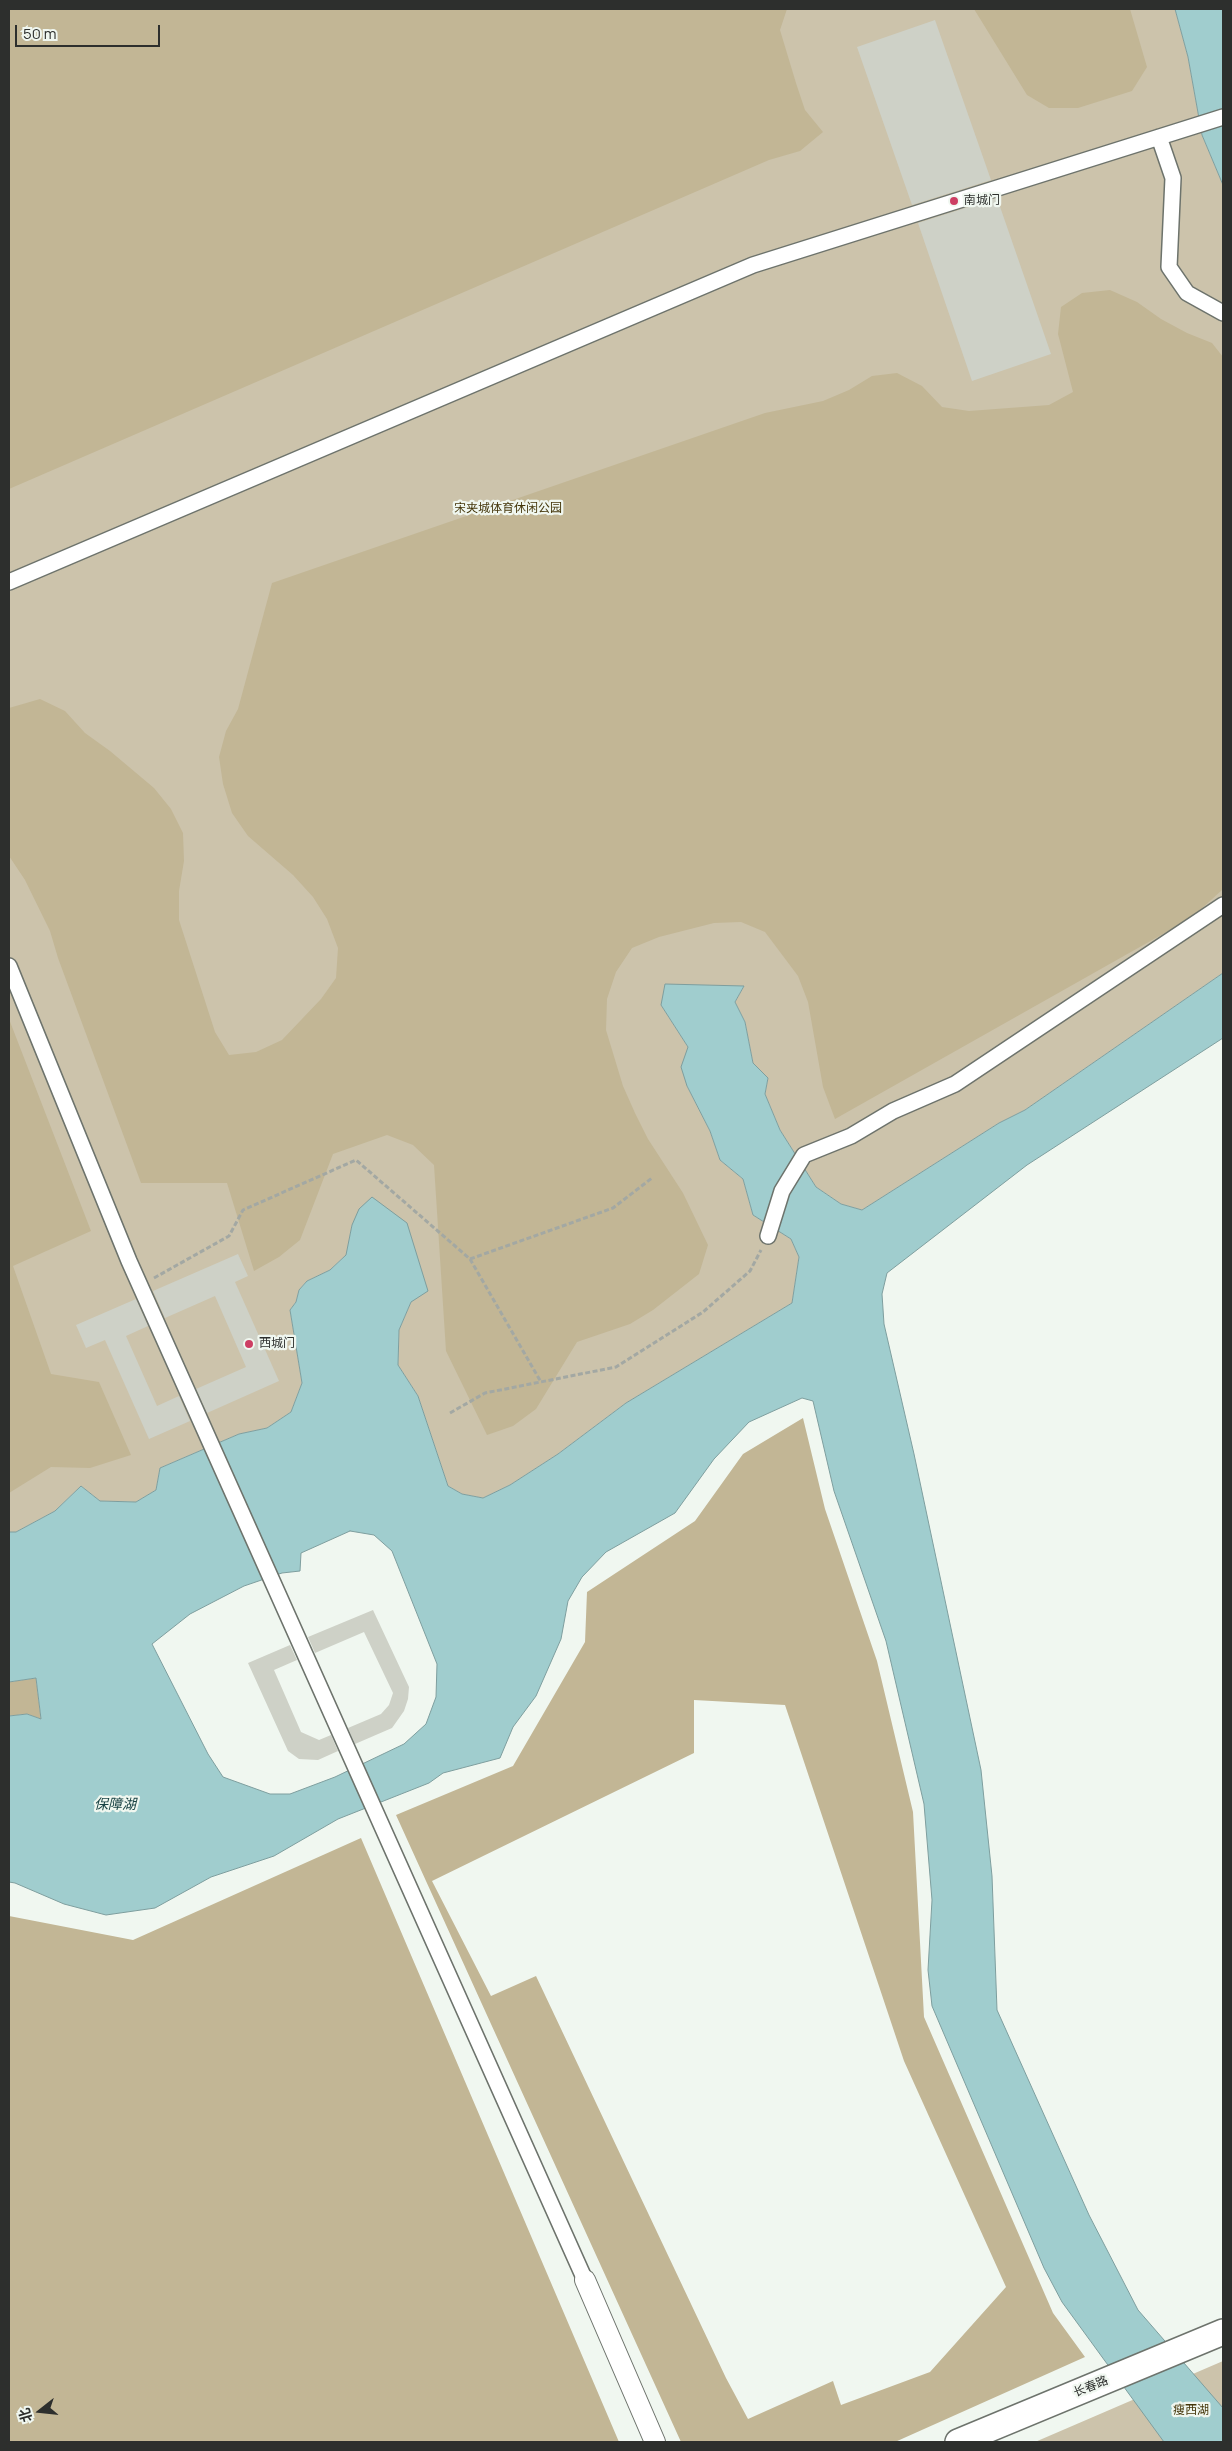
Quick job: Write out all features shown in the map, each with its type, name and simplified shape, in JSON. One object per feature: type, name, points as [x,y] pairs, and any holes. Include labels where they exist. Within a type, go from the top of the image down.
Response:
[{"type":"street","points":[[9,582],[753,265],[1223,117]]},
{"type":"street","points":[[1159,137],[1173,178],[1169,267],[1187,293],[1223,313]]},
{"type":"street","points":[[768,1236],[782,1191],[804,1155],[851,1136],[893,1111],[956,1084],[1223,905]]},
{"type":"street","points":[[9,966],[140,1286],[585,2280],[655,2442]]},
{"type":"street","name":"长春路","points":[[958,2442],[1223,2332]]},
{"type":"path","points":[[140,1286],[229,1236],[243,1210],[356,1160],[470,1258],[541,1382]]},
{"type":"path","points":[[470,1258],[612,1208],[652,1178]]},
{"type":"path","points":[[450,1413],[485,1393],[616,1366],[702,1312],[750,1271],[768,1236]]},
{"type":"green space","name":"宋夹城体育休闲公园","points":[[9,9],[1175,9],[1188,57],[1202,135],[1223,185],[1223,973],[1025,1110],[999,1123],[862,1210],[841,1204],[816,1187],[780,1130],[765,1094],[768,1078],[753,1063],[745,1022],[735,1002],[744,986],[661,1005],[688,1047],[687,1086],[710,1131],[720,1160],[743,1179],[753,1215],[791,1239],[799,1257],[792,1303],[626,1403],[558,1454],[510,1485],[483,1498],[462,1494],[448,1486],[418,1396],[398,1365],[399,1330],[411,1302],[352,1225],[347,1254],[330,1270],[307,1281],[299,1290],[296,1302],[290,1310],[302,1383],[291,1412],[267,1428],[239,1434],[160,1468],[156,1490],[136,1502],[100,1501],[81,1486],[55,1511],[16,1532],[9,1532]]},
{"type":"green space","points":[[9,9],[787,9],[780,30],[805,110],[823,132],[800,151],[769,160],[9,489]]},
{"type":"green space","points":[[974,9],[1130,9],[1147,67],[1132,91],[1078,108],[1049,108],[1027,95]]},
{"type":"green space","points":[[1110,290],[1137,302],[1161,319],[1187,333],[1212,343],[1223,357],[1222,890],[1200,910],[1177,926],[835,1119],[823,1087],[808,1002],[798,976],[765,932],[741,922],[714,923],[659,937],[632,948],[616,972],[607,999],[606,1030],[623,1086],[635,1113],[648,1139],[683,1193],[708,1245],[699,1274],[653,1310],[630,1324],[577,1342],[536,1409],[513,1426],[487,1435],[446,1351],[434,1165],[413,1145],[387,1135],[333,1154],[300,1240],[279,1257],[254,1271],[227,1183],[141,1183],[58,958],[50,931],[25,880],[9,856],[9,708],[40,699],[65,711],[85,733],[110,751],[154,788],[171,809],[183,833],[184,861],[179,891],[179,920],[215,1032],[229,1055],[256,1052],[282,1040],[321,999],[336,978],[338,948],[327,919],[313,897],[293,875],[248,836],[232,813],[223,784],[219,757],[226,731],[238,709],[272,583],[765,413],[823,401],[849,390],[872,376],[897,373],[922,386],[942,407],[969,411],[1049,405],[1073,392],[1058,334],[1061,307],[1082,293]]},
{"type":"green space","points":[[9,1019],[91,1231],[13,1266],[51,1374],[99,1382],[131,1455],[90,1468],[51,1467],[9,1493]]},
{"type":"green space","points":[[803,1418],[825,1509],[877,1661],[913,1812],[924,2017],[1053,2313],[1085,2357],[895,2442],[681,2442],[396,1815],[513,1766],[585,1642],[587,1592],[695,1521],[743,1454]],"holes":[[[694,1700],[785,1705],[904,2061],[1006,2287],[930,2372],[841,2405],[833,2381],[748,2419],[726,2378],[536,1976],[491,1996],[432,1881],[694,1753]]]},
{"type":"green space","points":[[36,1678],[41,1719],[27,1714],[9,1716],[9,1682]]},
{"type":"green space","points":[[361,1838],[619,2442],[9,2442],[9,1916],[133,1940]]},
{"type":"green space","name":"瘦西湖","points":[[1223,2361],[1223,2442],[1035,2442]]},
{"type":"water","points":[[1175,9],[1223,9],[1223,185],[1202,135],[1188,57]]},
{"type":"water","name":"保障湖","points":[[1223,973],[1223,1038],[1027,1165],[887,1273],[882,1294],[884,1324],[914,1454],[981,1770],[992,1876],[997,2010],[1089,2215],[1138,2310],[1223,2408],[1223,2442],[1164,2442],[1062,2302],[1044,2268],[932,2006],[928,1970],[932,1900],[924,1804],[886,1641],[834,1491],[813,1401],[802,1398],[749,1422],[714,1459],[675,1513],[606,1552],[582,1577],[568,1601],[561,1639],[536,1696],[513,1727],[500,1758],[443,1773],[429,1783],[338,1819],[274,1856],[211,1877],[155,1908],[106,1915],[64,1904],[9,1882],[9,1716],[27,1714],[41,1719],[36,1678],[9,1682],[9,1532],[16,1532],[55,1511],[81,1486],[100,1501],[136,1502],[156,1490],[160,1468],[239,1434],[267,1428],[291,1412],[302,1383],[290,1310],[296,1302],[299,1290],[307,1281],[330,1270],[346,1255],[352,1225],[359,1209],[372,1197],[407,1223],[428,1291],[411,1302],[399,1330],[398,1365],[418,1396],[448,1486],[462,1494],[483,1498],[510,1485],[558,1454],[626,1403],[792,1303],[799,1257],[791,1239],[753,1215],[743,1179],[720,1160],[710,1131],[687,1086],[681,1067],[688,1047],[661,1005],[665,984],[744,986],[735,1002],[745,1022],[753,1063],[768,1078],[765,1094],[780,1130],[816,1187],[841,1204],[862,1210],[999,1123],[1025,1110]],"holes":[[[350,1531],[374,1535],[392,1551],[437,1664],[436,1697],[426,1724],[404,1744],[335,1777],[290,1794],[270,1794],[223,1777],[208,1754],[152,1644],[190,1614],[244,1586],[282,1573],[300,1571],[301,1553]]]},
{"type":"building","points":[[935,20],[991,180],[912,205],[857,47]]},
{"type":"building","points":[[997,198],[1051,354],[972,381],[918,223]]},
{"type":"building","points":[[238,1254],[248,1276],[235,1282],[279,1381],[207,1413],[196,1389],[246,1367],[215,1296],[165,1318],[153,1291]]},
{"type":"building","points":[[136,1299],[148,1326],[126,1336],[157,1406],[179,1396],[190,1421],[149,1439],[105,1340],[86,1348],[76,1325]]},
{"type":"building","points":[[373,1610],[409,1687],[408,1699],[404,1711],[392,1728],[355,1744],[348,1728],[381,1714],[389,1705],[393,1693],[364,1632],[315,1653],[308,1637]]},
{"type":"building","points":[[290,1645],[297,1660],[274,1670],[301,1732],[319,1740],[331,1735],[338,1751],[318,1760],[299,1759],[288,1751],[248,1663]]},
{"type":"place","name":"南城门","points":[[954,201]]},
{"type":"place","name":"西城门","points":[[249,1344]]}]
